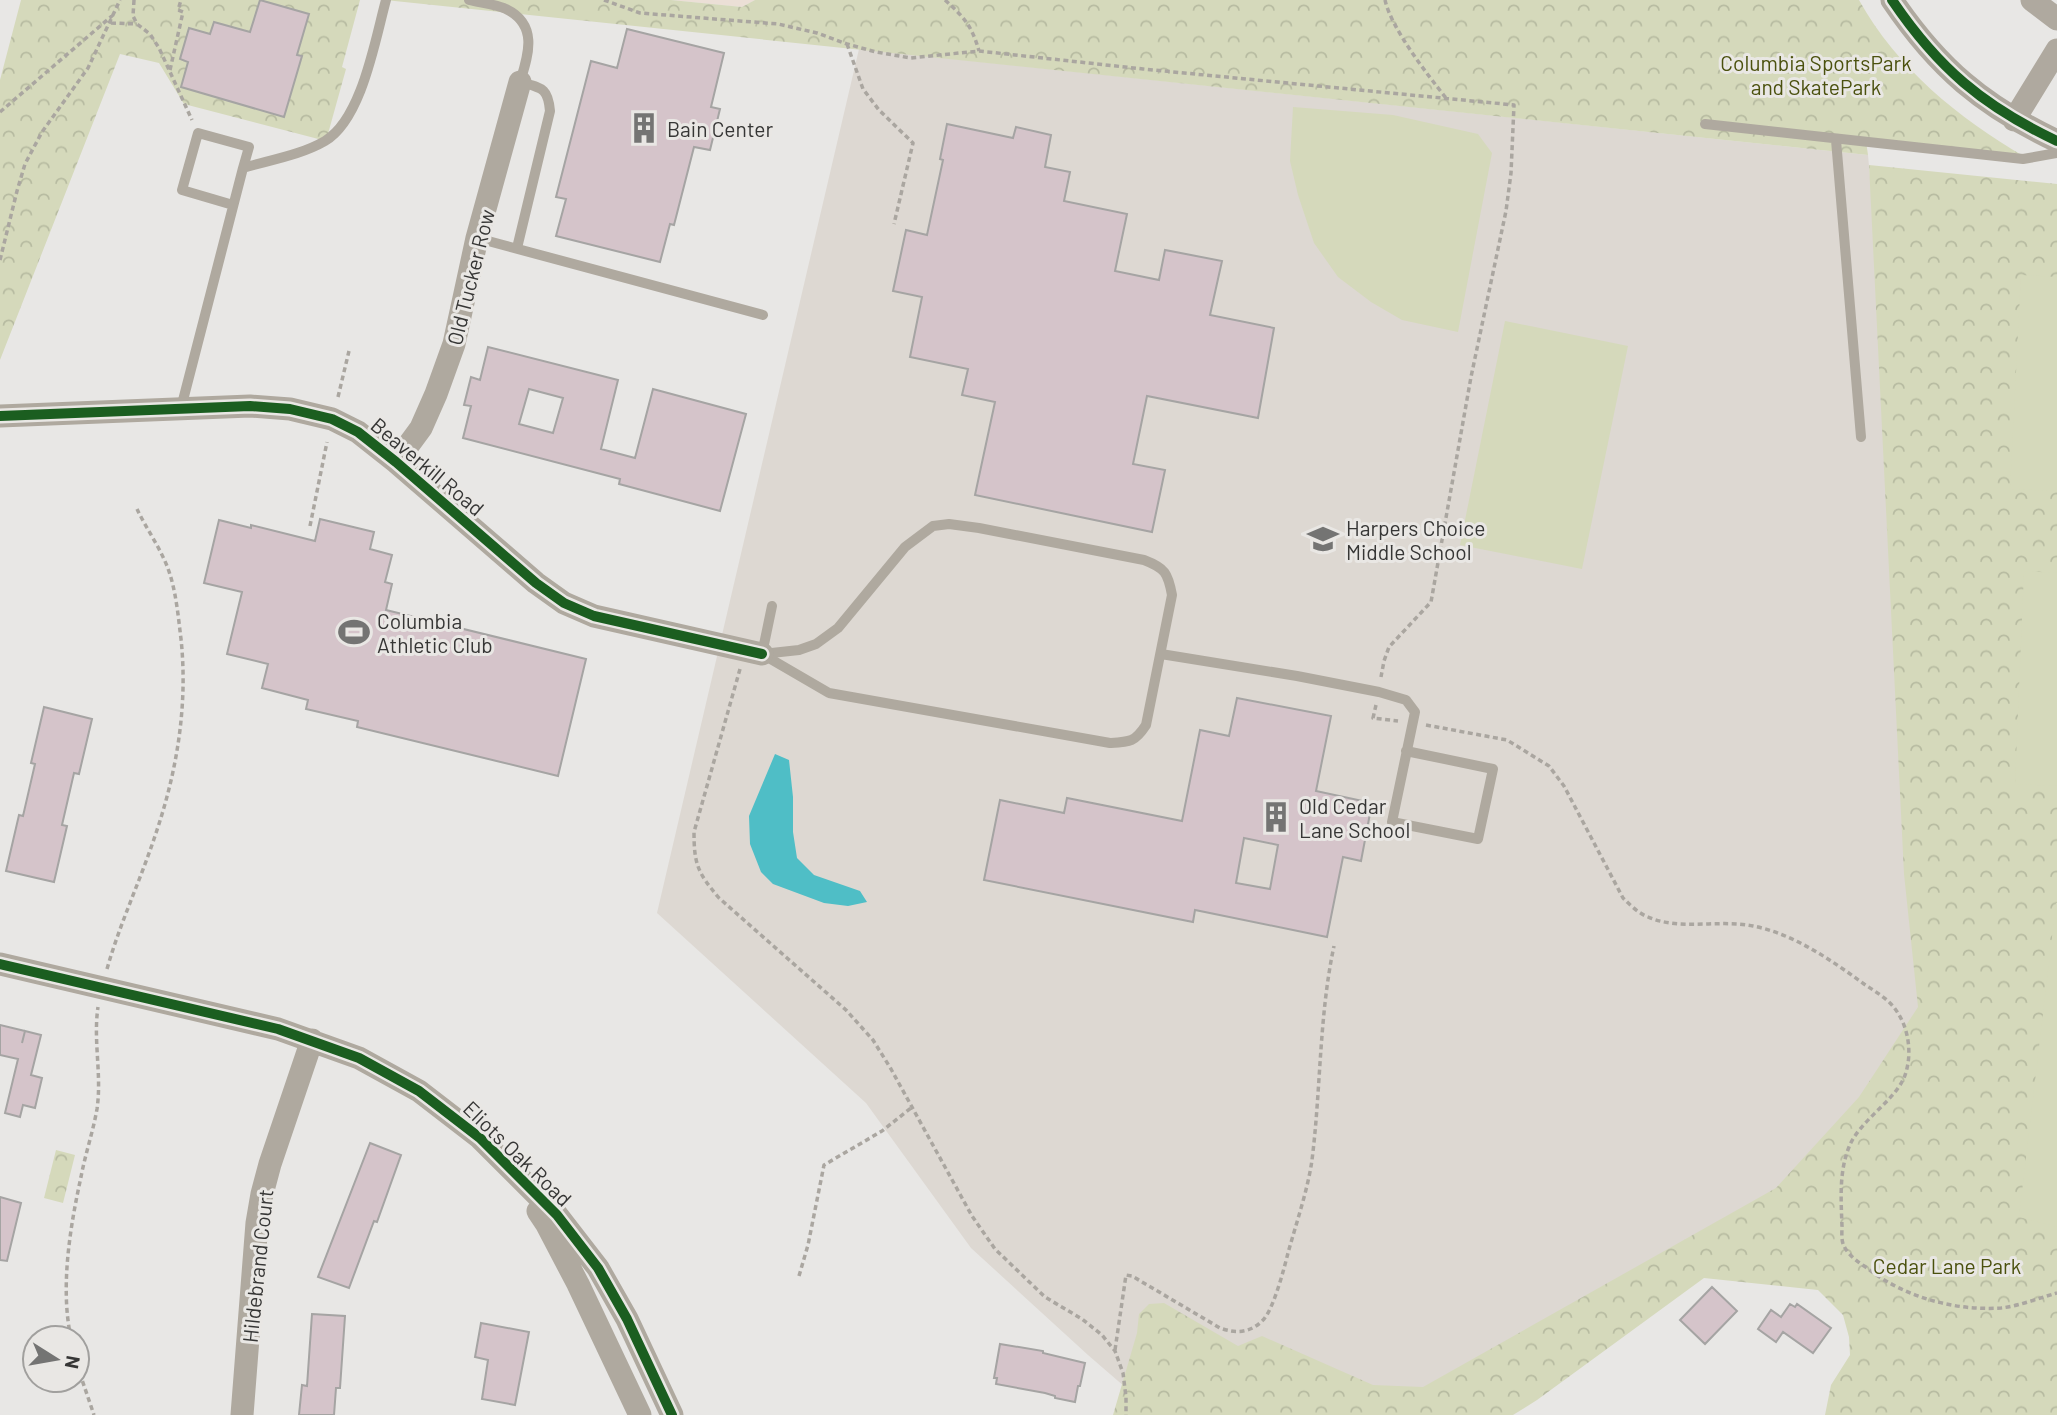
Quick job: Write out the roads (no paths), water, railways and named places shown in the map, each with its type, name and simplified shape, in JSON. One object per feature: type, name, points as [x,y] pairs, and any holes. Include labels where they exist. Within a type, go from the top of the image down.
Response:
[{"type":"street","points":[[1892,0],[1916,35],[1958,79],[2014,120],[2057,141]]},
{"type":"street","points":[[2032,0],[2057,19]]},
{"type":"street","points":[[2014,120],[2057,50]]},
{"type":"street","name":"Old Tucker Row","points":[[396,462],[421,428],[454,344],[477,238],[520,82]]},
{"type":"street","name":"Beaverkill Road","points":[[0,416],[250,406],[290,409],[332,419],[358,432],[396,462],[536,583],[564,603],[594,616],[753,652]]},
{"type":"street","name":"Eliots Oak Road","points":[[0,964],[278,1029],[359,1058],[419,1091],[480,1138],[557,1215],[598,1268],[627,1320],[672,1415]]},
{"type":"street","name":"Hildebrand Court","points":[[242,1415],[257,1223],[262,1194],[312,1040]]},
{"type":"street","name":"Eliots Oak Road","points":[[504,1162],[547,1223],[578,1284],[634,1413]]},
{"type":"street","points":[[634,1413],[660,1393]]},
{"type":"lane","points":[[243,168],[302,152],[326,141],[340,130],[351,114],[362,88],[386,0]]},
{"type":"lane","points":[[469,0],[507,10],[519,19],[529,40],[529,55],[520,82],[542,89],[549,96],[550,111],[517,248]]},
{"type":"lane","points":[[1705,124],[2023,159],[2057,153]]},
{"type":"lane","points":[[181,408],[249,147],[198,132],[182,190],[233,205]]},
{"type":"lane","points":[[1836,139],[1861,437]]},
{"type":"lane","points":[[477,238],[763,315]]},
{"type":"lane","points":[[949,524],[979,528],[1144,559],[1160,566],[1169,578],[1172,595],[1146,725],[1138,737],[1128,743],[1110,743],[829,693],[753,652],[799,650],[816,644],[838,628],[905,547],[933,526],[949,524]]},
{"type":"lane","points":[[753,652],[772,606]]},
{"type":"lane","points":[[1161,654],[1297,676],[1406,700],[1415,712],[1406,751],[1392,822],[1478,839],[1493,769],[1406,751]]},
{"type":"water","points":[[775,754],[789,760],[797,858],[814,875],[860,891],[867,902],[848,906],[824,903],[773,884],[761,872],[750,844],[749,816]]},
{"type":"place","name":"Bain Center","points":[[644,128]]},
{"type":"place","name":"Harpers Choice Middle School","points":[[1323,539]]},
{"type":"place","name":"Columbia Athletic Club","points":[[354,632]]},
{"type":"place","name":"Old Cedar Lane School","points":[[1276,817]]},
{"type":"park label","name":"Columbia SportsPark and SkatePark","points":[[1816,74]]},
{"type":"park label","name":"Cedar Lane Park","points":[[1947,1265]]}]
